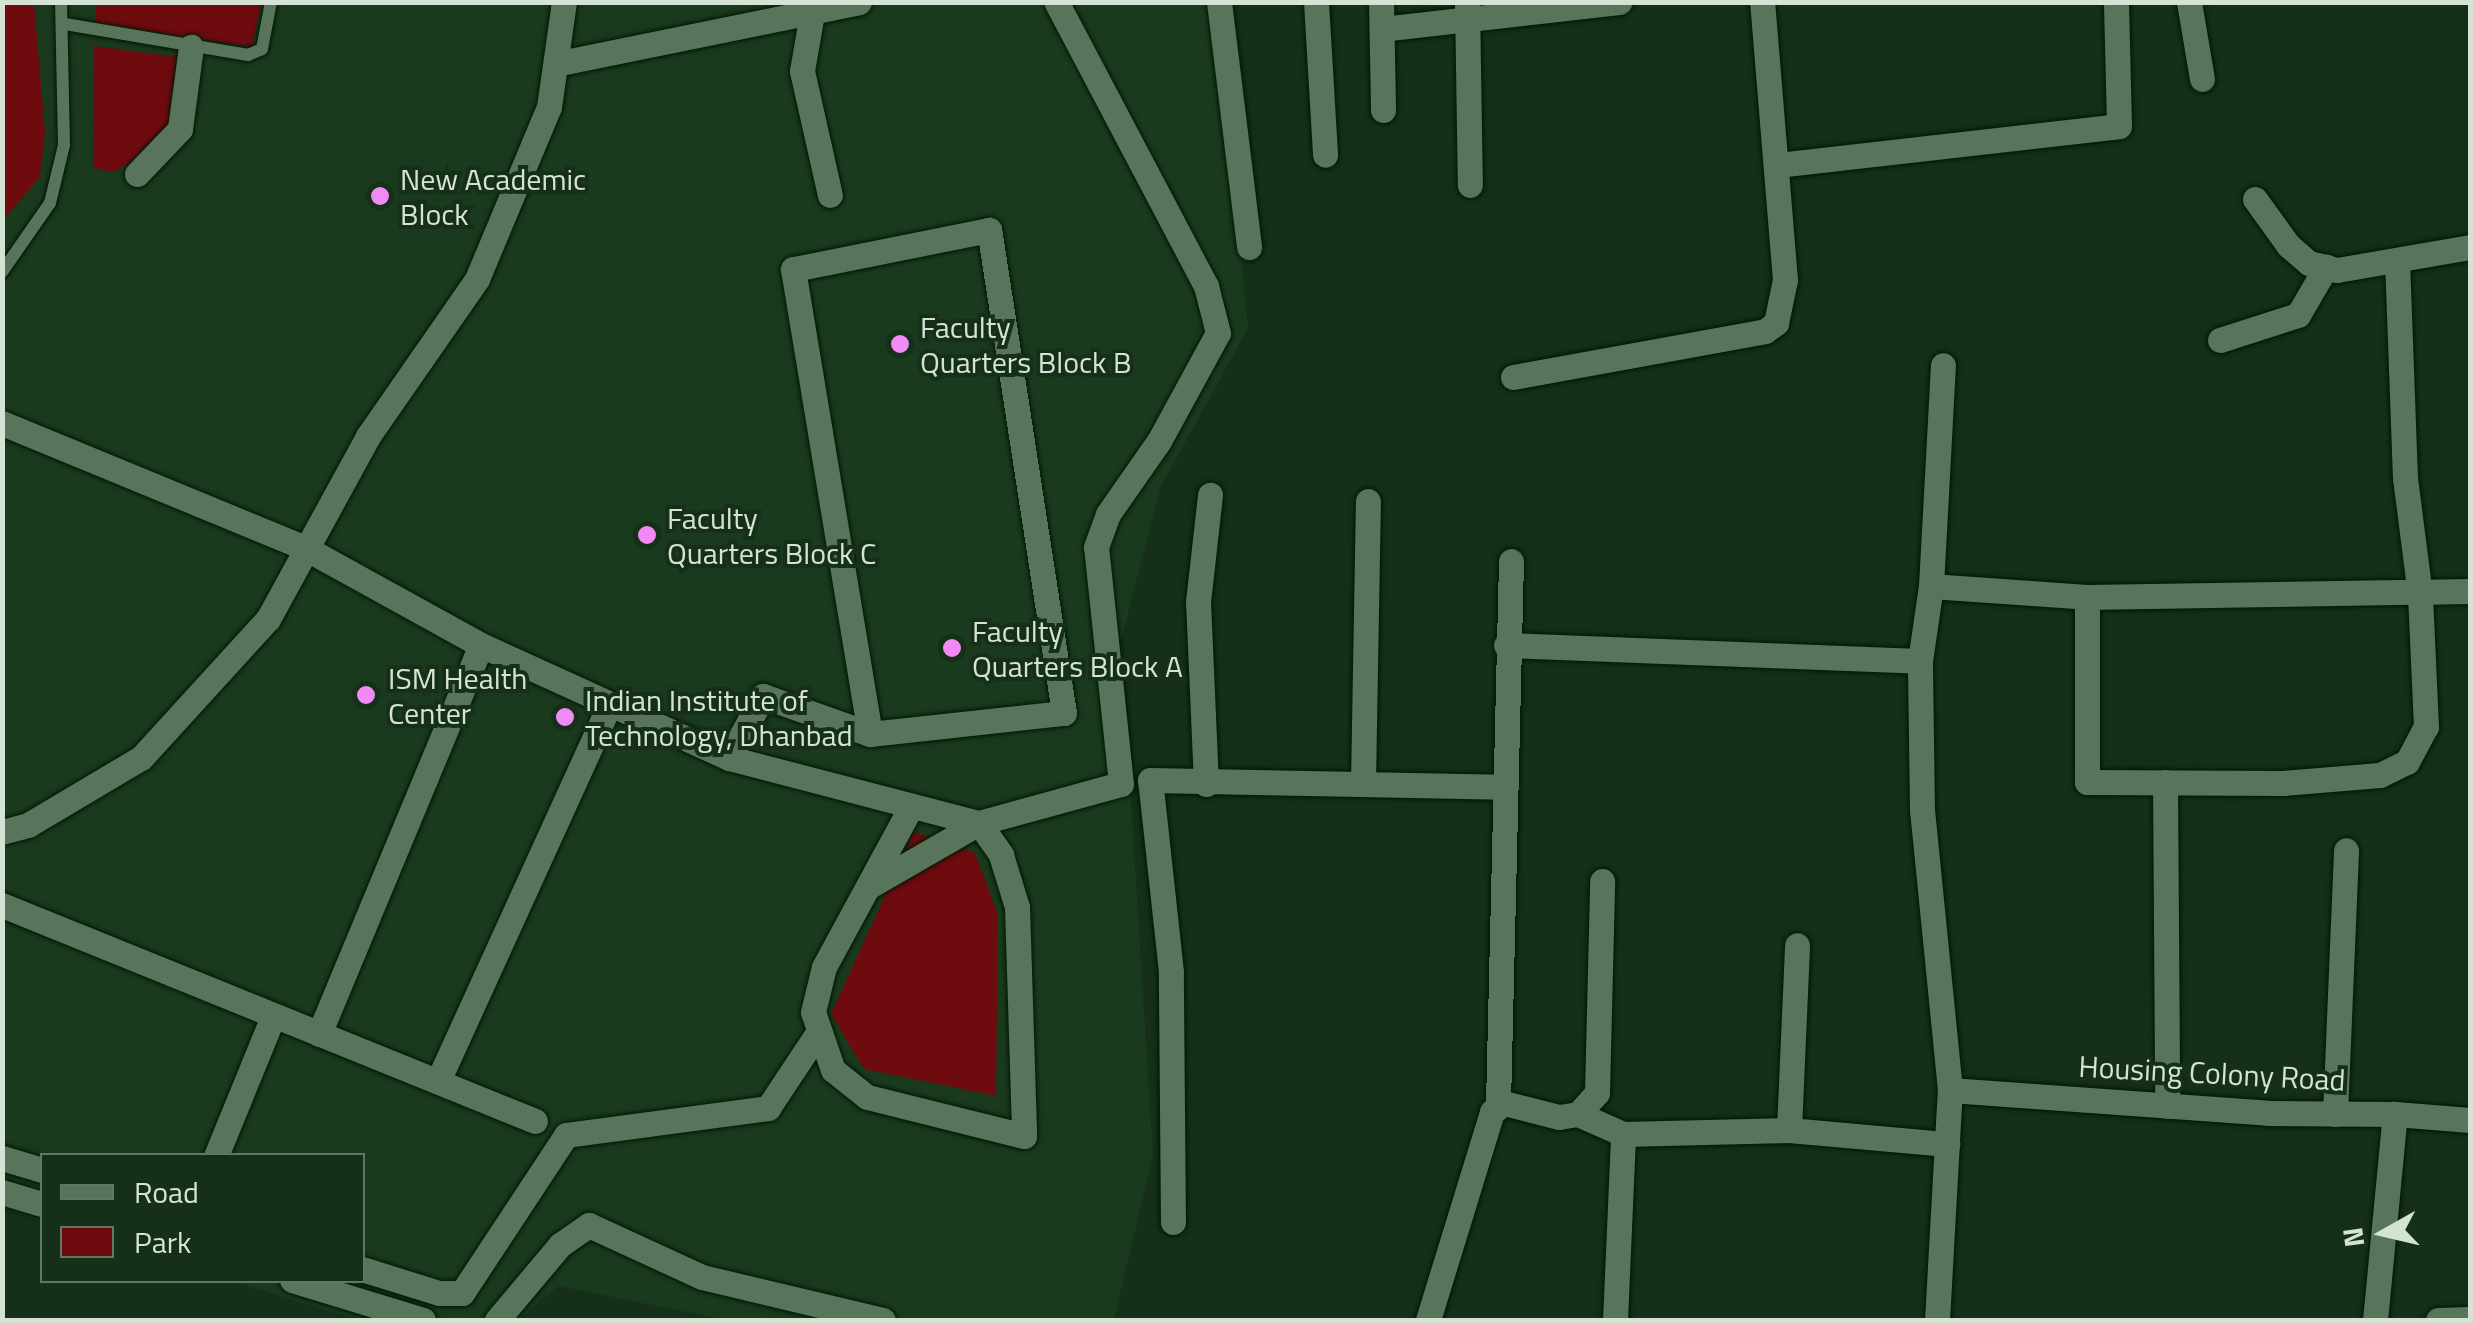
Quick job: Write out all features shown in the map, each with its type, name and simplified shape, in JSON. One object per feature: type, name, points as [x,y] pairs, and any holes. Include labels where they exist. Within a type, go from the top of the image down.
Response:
[{"type":"street","points":[[2,832],[28,824],[141,758],[268,619],[368,436],[477,278],[529,163],[560,63],[564,2]]},
{"type":"street","points":[[560,63],[815,7],[859,2]]},
{"type":"street","points":[[868,887],[979,823],[1121,784],[1096,547],[1108,514],[1159,441],[1218,332],[1206,286],[1056,2]]},
{"type":"street","points":[[1219,2],[1249,246]]},
{"type":"street","points":[[1316,2],[1324,155]]},
{"type":"street","points":[[1381,2],[1384,110]]},
{"type":"street","points":[[1382,29],[1467,12],[1619,2]]},
{"type":"street","points":[[1513,377],[1765,332],[1776,323],[1785,280],[1762,2]]},
{"type":"street","points":[[1778,165],[2119,126],[2116,2]]},
{"type":"street","points":[[2189,2],[2202,79]]},
{"type":"street","points":[[815,7],[802,70],[830,196]]},
{"type":"street","points":[[1467,12],[1470,186]]},
{"type":"street","points":[[137,174],[180,130],[190,47]]},
{"type":"street","points":[[2256,198],[2288,245],[2309,263],[2326,267],[2397,262],[2470,247]]},
{"type":"street","points":[[729,758],[763,696],[870,734],[1064,713],[988,230],[793,269],[870,734]]},
{"type":"street","points":[[2087,597],[2088,782],[2302,782],[2380,775],[2407,762],[2426,727],[2420,595],[2404,478],[2397,262]]},
{"type":"street","points":[[2220,340],[2298,315],[2326,267]]},
{"type":"street","points":[[1937,1320],[1950,1090],[1922,810],[1920,661],[1931,586],[1943,365]]},
{"type":"street","points":[[2,423],[307,549],[481,645],[729,758],[979,823],[1001,855],[1017,906],[1024,1136],[868,1097],[833,1070],[813,1012],[824,967],[910,807]]},
{"type":"street","points":[[1206,784],[1198,602],[1210,495]]},
{"type":"street","points":[[1363,783],[1368,502]]},
{"type":"street","points":[[1428,1320],[1498,1104],[1511,560]]},
{"type":"street","points":[[1931,586],[2087,597],[2420,595],[2470,591]]},
{"type":"street","points":[[319,1034],[481,645]]},
{"type":"street","points":[[1506,645],[1920,661]]},
{"type":"street","points":[[438,1080],[609,706]]},
{"type":"street","points":[[1173,1222],[1171,972],[1150,780],[1503,787]]},
{"type":"street","points":[[2164,782],[2167,1106]]},
{"type":"street","points":[[2335,1114],[2346,850]]},
{"type":"street","points":[[1578,1114],[1601,1080],[1602,881]]},
{"type":"street","points":[[2,905],[272,1019],[438,1080],[534,1121]]},
{"type":"street","points":[[1789,1130],[1798,945]]},
{"type":"street","points":[[217,1153],[272,1019]]},
{"type":"street","points":[[365,1270],[462,1293],[566,1135],[768,1108],[820,1030]]},
{"type":"street","name":"Housing Colony Road","points":[[1950,1090],[2167,1106],[2470,1120]]},
{"type":"street","points":[[1498,1104],[1559,1117],[1578,1114],[1622,1134],[1789,1130],[1947,1144]]},
{"type":"street","points":[[2376,1320],[2395,1114]]},
{"type":"street","points":[[1614,1320],[1622,1134]]},
{"type":"street","points":[[2,1158],[40,1169]]},
{"type":"street","points":[[2,1192],[40,1203]]},
{"type":"street","points":[[497,1320],[560,1245],[589,1225],[702,1277],[884,1320]]},
{"type":"street","points":[[302,1283],[424,1320]]},
{"type":"street","points":[[2438,1320],[2470,1319]]},
{"type":"lane","points":[[2,272],[50,203],[64,145],[62,2]]},
{"type":"lane","points":[[65,24],[248,55],[262,49],[270,2]]},
{"type":"shaded area","name":"Indian Institute of Technology, Dhanbad","points":[[3,3],[1216,3],[1248,328],[1160,488],[1121,641],[1153,1155],[1114,1320],[727,1320],[558,1286],[519,1320],[358,1320],[238,1283],[365,1283],[365,1153],[40,1153],[40,1220],[3,1209]]},
{"type":"green space","points":[[3,2],[34,3],[45,132],[40,177],[3,220]]},
{"type":"green space","points":[[97,3],[261,3],[252,47],[94,23]]},
{"type":"green space","points":[[94,46],[179,57],[169,140],[113,172],[93,168]]},
{"type":"green space","points":[[914,832],[975,853],[998,915],[996,1096],[864,1069],[831,1014]]},
{"type":"place","name":"New Academic Block","points":[[380,196]]},
{"type":"place","name":"Faculty Quarters Block B","points":[[900,344]]},
{"type":"place","name":"Faculty Quarters Block C","points":[[647,535]]},
{"type":"place","name":"Faculty Quarters Block A","points":[[952,648]]},
{"type":"place","name":"ISM Health Center","points":[[366,695]]},
{"type":"place","name":"Indian Institute of Technology, Dhanbad","points":[[565,717]]}]
